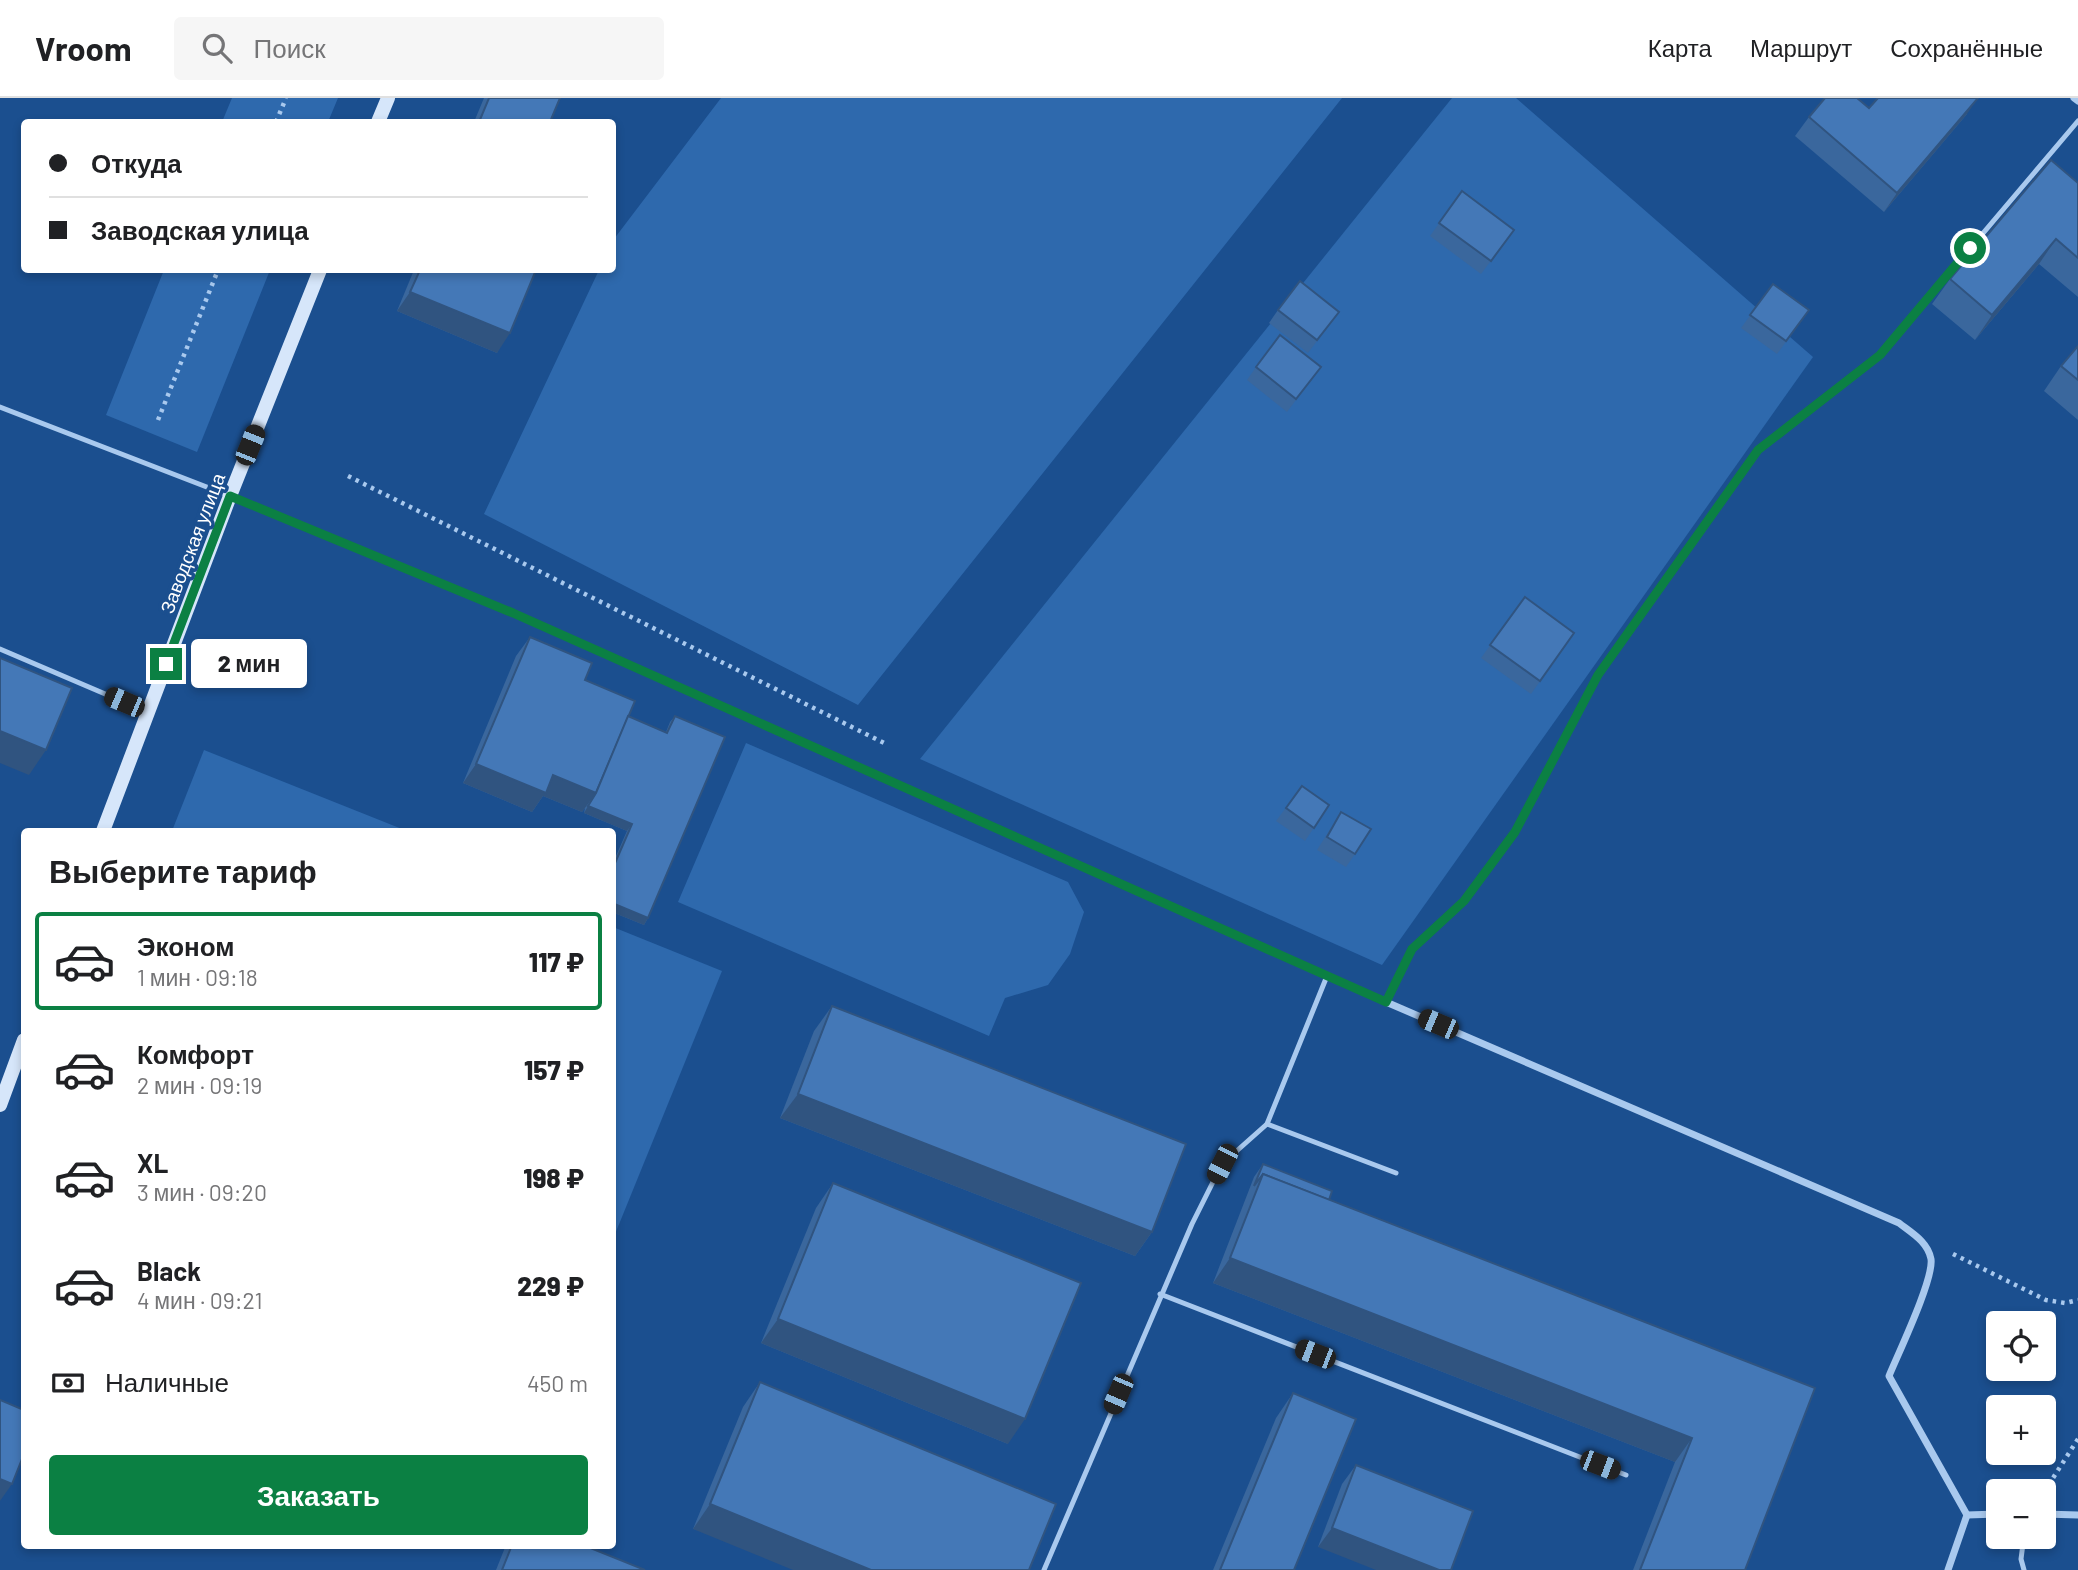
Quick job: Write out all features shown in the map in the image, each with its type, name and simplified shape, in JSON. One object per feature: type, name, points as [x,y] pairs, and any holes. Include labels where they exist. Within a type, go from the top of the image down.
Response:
[{"type":"street","points":[[379,119],[388,98]]},
{"type":"street","points":[[2074,98],[2078,102]]},
{"type":"street","name":"Заводская улица","points":[[104,828],[230,496],[319,273]]},
{"type":"street","points":[[230,496],[513,613],[1386,1002],[1899,1223],[1920,1238],[1931,1259],[1929,1280],[1889,1376],[1967,1514],[1948,1570]]},
{"type":"street","points":[[0,1105],[21,1048]]},
{"type":"street","points":[[1967,1514],[1986,1514]]},
{"type":"street","points":[[2056,1514],[2078,1515]]},
{"type":"lane","points":[[1386,1002],[1412,949],[1464,901],[1515,832],[1598,675],[1758,450],[1880,355],[2078,121]]},
{"type":"lane","points":[[0,407],[230,496]]},
{"type":"lane","points":[[0,649],[148,712]]},
{"type":"lane","points":[[1044,1570],[1160,1294],[1222,1164],[1267,1124],[1327,976]]},
{"type":"lane","points":[[1267,1124],[1396,1173]]},
{"type":"lane","points":[[1160,1294],[1626,1475]]},
{"type":"lane","points":[[2022,1549],[2021,1559],[2024,1570]]},
{"type":"path","points":[[277,119],[286,98]]},
{"type":"path","points":[[158,419],[217,273]]},
{"type":"path","points":[[348,476],[884,743]]},
{"type":"path","points":[[1920,1238],[2046,1300],[2065,1303],[2078,1300]]},
{"type":"path","points":[[2053,1479],[2078,1439]]},
{"type":"shaded area","points":[[232,98],[338,98],[329,119],[223,119]]},
{"type":"shaded area","points":[[721,98],[1342,98],[858,705],[484,514],[598,273],[616,273],[616,236]]},
{"type":"shaded area","points":[[1452,98],[1516,98],[1813,357],[1382,965],[920,759]]},
{"type":"shaded area","points":[[163,273],[269,273],[197,452],[106,415]]},
{"type":"shaded area","points":[[746,743],[1068,882],[1084,912],[1070,954],[1048,985],[1005,998],[989,1036],[678,902]]},
{"type":"shaded area","points":[[204,750],[399,828],[173,828]]},
{"type":"shaded area","points":[[616,928],[722,971],[616,1232]]},
{"type":"building","points":[[489,98],[560,98],[551,119],[480,119]]},
{"type":"building","points":[[1825,98],[1857,98],[1869,108],[1878,98],[1978,98],[1897,193],[1809,117]]},
{"type":"building","points":[[2051,160],[2078,183],[2078,258],[2056,239],[1992,315],[1950,279]]},
{"type":"building","points":[[1462,191],[1514,230],[1491,261],[1439,223]]},
{"type":"building","points":[[419,273],[535,273],[510,333],[410,292]]},
{"type":"building","points":[[1300,281],[1339,312],[1317,340],[1278,310]]},
{"type":"building","points":[[1773,284],[1809,310],[1786,341],[1750,315]]},
{"type":"building","points":[[1280,335],[1321,367],[1296,399],[1256,367]]},
{"type":"building","points":[[2078,346],[2078,380],[2061,366]]},
{"type":"building","points":[[1525,597],[1574,633],[1540,681],[1490,645]]},
{"type":"building","points":[[530,637],[592,663],[585,680],[635,701],[596,793],[553,775],[546,793],[476,764]]},
{"type":"building","points":[[0,658],[72,688],[46,750],[0,731]]},
{"type":"building","points":[[628,716],[667,733],[675,716],[725,737],[648,918],[616,905],[616,861],[632,824],[588,806]]},
{"type":"building","points":[[1302,786],[1329,805],[1314,828],[1286,808]]},
{"type":"building","points":[[1341,812],[1371,829],[1355,854],[1327,837]]},
{"type":"building","points":[[832,1006],[1186,1144],[1152,1232],[798,1094]]},
{"type":"building","points":[[1263,1164],[1332,1191],[1329,1200],[1263,1174],[1254,1186]]},
{"type":"building","points":[[1263,1174],[1815,1388],[1745,1570],[1640,1570],[1692,1438],[1230,1258]]},
{"type":"building","points":[[833,1183],[1081,1283],[1025,1419],[778,1319]]},
{"type":"building","points":[[760,1382],[1056,1504],[1029,1570],[871,1570],[710,1504]]},
{"type":"building","points":[[1293,1393],[1356,1419],[1294,1570],[1220,1570]]},
{"type":"building","points":[[0,1400],[21,1409],[21,1462],[12,1484],[0,1479]]},
{"type":"building","points":[[1356,1465],[1473,1511],[1451,1570],[1439,1570],[1332,1528]]},
{"type":"building","points":[[510,1549],[593,1549],[645,1570],[502,1570]]},
{"type":"route","points":[[166,664],[230,496],[513,613],[1386,1002],[1412,949],[1464,901],[1515,832],[1598,675],[1758,450],[1880,355],[1970,248]]}]
